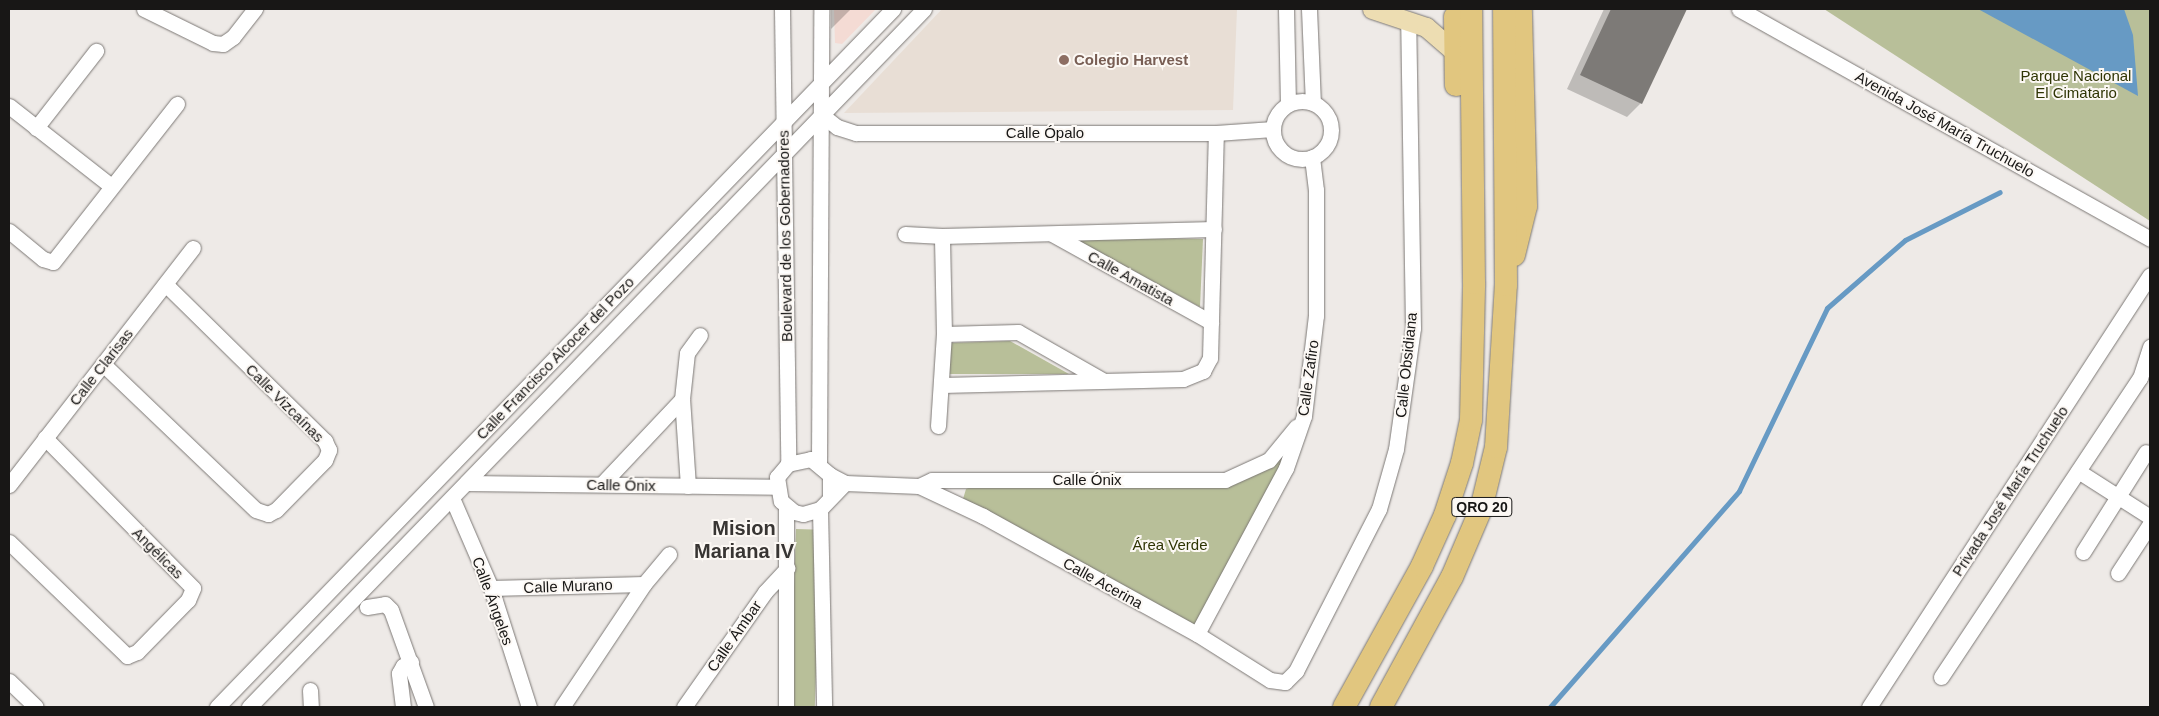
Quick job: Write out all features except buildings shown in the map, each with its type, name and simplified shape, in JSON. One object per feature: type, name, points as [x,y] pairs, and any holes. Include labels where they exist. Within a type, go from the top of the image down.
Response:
[{"type":"highway","points":[[1456,9],[1460,183],[1474,283]]},
{"type":"highway","name":"QRO 20","points":[[1344,707],[1422,566],[1462,464],[1471,420],[1474,283],[1471,9]]},
{"type":"highway","name":"QRO 20","points":[[1381,707],[1452,577],[1482,510],[1496,447],[1506,285],[1504,9]]},
{"type":"highway","points":[[1506,285],[1526,206],[1521,9]]},
{"type":"main road","points":[[1372,9],[1426,28],[1456,52]]},
{"type":"street","points":[[144,9],[212,43],[223,44],[233,37],[255,9]]},
{"type":"street","name":"Boulevard de los Gobernadores","points":[[782,9],[788,464]]},
{"type":"street","points":[[819,462],[823,116],[821,9]]},
{"type":"street","name":"Calle Francisco Alcocer del Pozo","points":[[217,707],[893,9]]},
{"type":"street","name":"Calle Francisco Alcocer del Pozo","points":[[249,707],[823,116],[924,9]]},
{"type":"street","points":[[1286,9],[1288,104]]},
{"type":"street","points":[[1309,9],[1313,103],[1327,116],[1330,125],[1327,144],[1312,157],[1294,157],[1285,153],[1278,147],[1273,129],[1280,110],[1288,104],[1313,103]]},
{"type":"street","name":"Avenida José María Truchuelo","points":[[1739,9],[2150,239]]},
{"type":"street","name":"Calle Obsidiana","points":[[1285,682],[1296,671],[1380,508],[1396,450],[1413,328],[1408,21]]},
{"type":"street","points":[[36,128],[96,51]]},
{"type":"street","points":[[9,231],[43,259],[53,262],[177,104]]},
{"type":"street","points":[[9,106],[111,186]]},
{"type":"street","name":"Calle Ópalo","points":[[823,116],[837,127],[856,133],[1216,133],[1273,129]]},
{"type":"street","points":[[942,385],[1183,379],[1204,371],[1210,358],[1216,133]]},
{"type":"street","name":"Calle Zafiro","points":[[1197,634],[1286,468],[1304,416],[1316,316],[1316,190],[1312,157]]},
{"type":"street","name":"Calle Amatista","points":[[905,234],[942,236],[1214,229]]},
{"type":"street","name":"Calle Amatista","points":[[1051,233],[1211,322]]},
{"type":"street","points":[[938,426],[944,334],[942,236]]},
{"type":"street","name":"Calle Clarisas","points":[[9,485],[193,248]]},
{"type":"street","name":"Privada José María Truchuelo","points":[[1869,707],[2150,275]]},
{"type":"street","name":"Calle Vizcaínas","points":[[103,364],[256,510],[268,514],[276,510],[325,460],[329,450],[325,441],[165,284]]},
{"type":"street","points":[[944,334],[1018,332],[1102,380]]},
{"type":"street","points":[[688,486],[682,399],[687,353],[700,335]]},
{"type":"street","points":[[1941,677],[2145,373],[2150,347]]},
{"type":"street","points":[[602,484],[682,399]]},
{"type":"street","name":"Calle Ónix","points":[[830,475],[845,483],[919,486],[932,480],[1224,480],[1269,460],[1304,416]]},
{"type":"street","name":"Angélicas","points":[[9,542],[126,656],[137,652],[188,600],[193,588],[45,438]]},
{"type":"street","points":[[2083,552],[2146,452]]},
{"type":"street","points":[[786,707],[786,507],[776,487],[777,478],[788,464],[803,458],[819,462],[830,475],[825,503],[824,707]]},
{"type":"street","points":[[2078,471],[2150,517]]},
{"type":"street","points":[[954,504],[952,494],[955,488],[964,480]]},
{"type":"street","name":"Calle Ónix","points":[[466,483],[776,487]]},
{"type":"street","points":[[786,507],[803,514],[825,503],[845,483]]},
{"type":"street","name":"Calle Acerina","points":[[919,486],[1197,634],[1270,680],[1285,682]]},
{"type":"street","name":"Calle Ángeles","points":[[452,498],[491,588],[528,707]]},
{"type":"street","points":[[2118,572],[2150,524]]},
{"type":"street","name":"Calle Murano","points":[[562,707],[644,584],[669,554]]},
{"type":"street","name":"Calle Ámbar","points":[[684,707],[765,592],[787,568]]},
{"type":"street","name":"Calle Murano","points":[[491,588],[644,584]]},
{"type":"street","points":[[367,607],[376,603],[388,606],[411,662],[426,707]]},
{"type":"street","points":[[403,707],[399,673],[403,666],[411,662]]},
{"type":"street","points":[[9,681],[36,707]]},
{"type":"street","points":[[310,690],[311,707]]},
{"type":"shaded area","points":[[834,9],[876,9],[842,44],[835,43]]},
{"type":"shaded area","name":"Colegio Harvest","points":[[942,9],[1237,9],[1233,110],[844,113]]},
{"type":"green space","name":"Parque Nacional El Cimatario","points":[[1824,9],[2150,9],[2150,221]]},
{"type":"green space","points":[[1071,237],[1203,239],[1200,307]]},
{"type":"green space","points":[[1010,341],[1069,374],[947,374],[949,343]]},
{"type":"green space","name":"Área Verde","points":[[1287,449],[1274,481],[1196,632],[963,499],[966,489],[976,485],[1205,481]]},
{"type":"green space","points":[[796,529],[821,530],[815,707],[790,707]]},
{"type":"water","points":[[1978,9],[2124,9],[2133,35],[2138,96]]},
{"type":"waterway","points":[[1550,707],[1739,491],[1827,308],[1905,240],[2000,192]]},
{"type":"place","name":"Colegio Harvest","points":[[1064,60]]},
{"type":"district","name":"Mision Mariana IV","points":[[744,540]]}]
